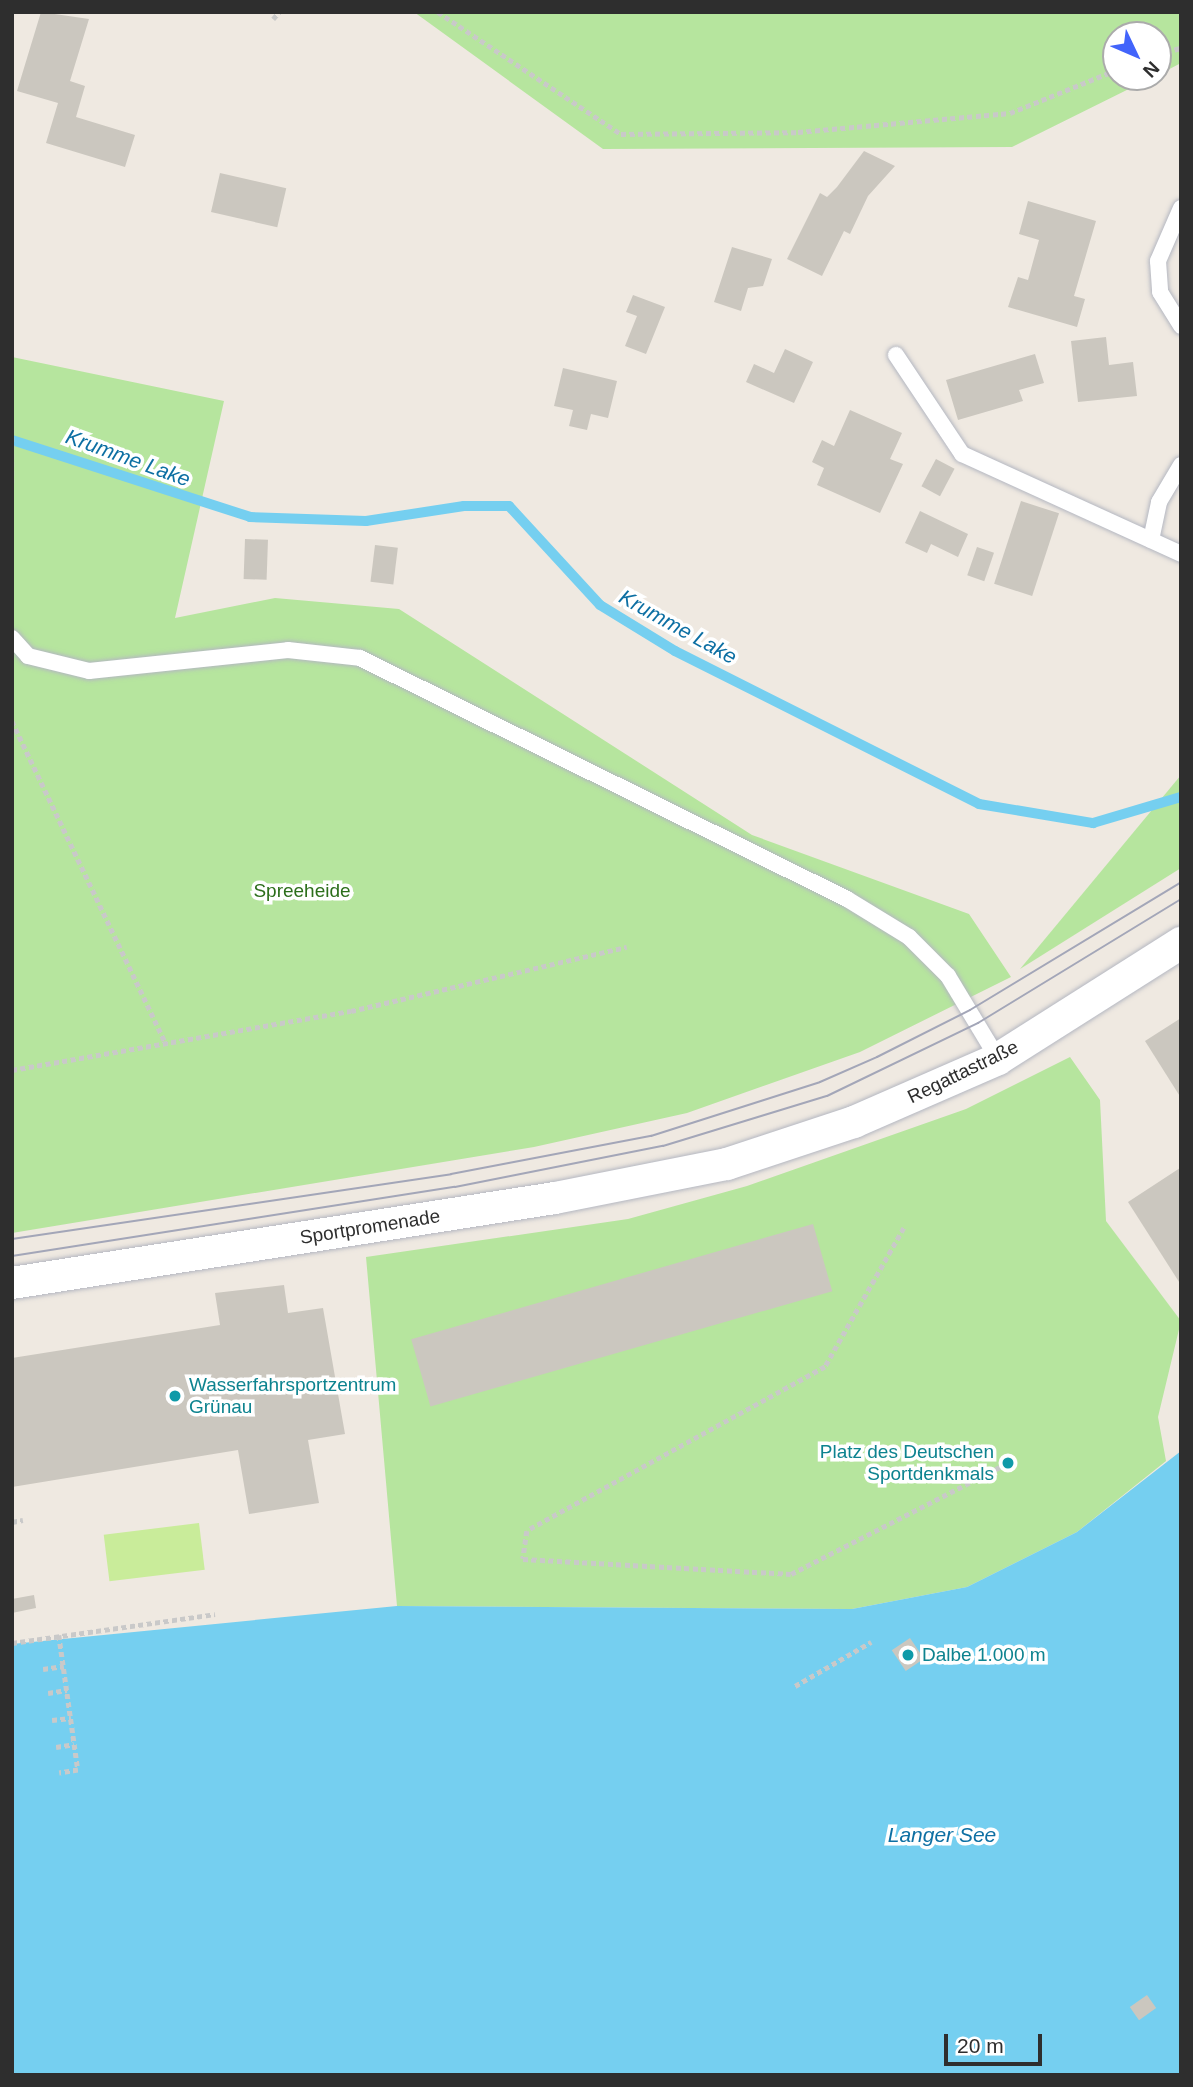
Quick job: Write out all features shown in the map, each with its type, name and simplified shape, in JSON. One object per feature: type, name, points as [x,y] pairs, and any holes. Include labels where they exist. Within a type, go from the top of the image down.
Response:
[{"type":"street","name":"Regattastraße","points":[[727,1164],[854,1122],[998,1059],[1181,943]]},
{"type":"street","name":"Sportpromenade","points":[[12,1283],[555,1198],[727,1164]]},
{"type":"lane","points":[[1181,208],[1158,261],[1160,292],[1181,326]]},
{"type":"lane","points":[[896,355],[962,453],[1181,554]]},
{"type":"lane","points":[[1151,540],[1158,502],[1181,465]]},
{"type":"lane","points":[[12,638],[28,656],[89,671],[288,650],[360,658],[848,899],[909,937],[947,976],[998,1059]]},
{"type":"path","points":[[273,19],[279,12]]},
{"type":"path","points":[[438,12],[621,134],[797,132],[1010,113],[1102,76]]},
{"type":"path","points":[[12,428],[12,483]]},
{"type":"path","points":[[12,721],[166,1044]]},
{"type":"path","points":[[12,1070],[351,1011],[627,947]]},
{"type":"path","points":[[904,1228],[825,1367],[527,1531],[523,1559],[791,1574],[1008,1463]]},
{"type":"path","points":[[12,1522],[23,1520]]},
{"type":"path","points":[[12,1643],[215,1614]]},
{"type":"path","points":[[59,1635],[78,1770],[59,1773]]},
{"type":"path","points":[[795,1686],[871,1642]]},
{"type":"path","points":[[43,1669],[64,1665]]},
{"type":"path","points":[[48,1693],[67,1690]]},
{"type":"path","points":[[52,1720],[71,1718]]},
{"type":"path","points":[[56,1747],[74,1744]]},
{"type":"green space","points":[[414,12],[1181,12],[1181,63],[1172,68],[1172,21],[1102,21],[1102,91],[1125,91],[1012,147],[603,149]]},
{"type":"green space","name":"Spreeheide","points":[[12,357],[224,401],[175,618],[275,598],[399,609],[752,835],[969,914],[1011,977],[860,1052],[687,1113],[534,1147],[12,1233]]},
{"type":"green space","points":[[1181,775],[1181,868],[1020,969]]},
{"type":"green space","points":[[1070,1057],[1100,1100],[1106,1221],[1181,1321],[1158,1417],[1166,1461],[1077,1532],[967,1587],[852,1609],[397,1606],[366,1257],[628,1219],[747,1186],[966,1109]]},
{"type":"green space","points":[[199,1523],[205,1570],[109,1581],[104,1535]]},
{"type":"water","name":"Langer See","points":[[1181,1451],[1181,2075],[12,2075],[12,1644],[397,1606],[852,1609],[967,1587],[1077,1532]]},
{"type":"building","points":[[41,12],[89,19],[70,81],[85,86],[76,117],[135,135],[125,167],[46,143],[58,103],[17,91]]},
{"type":"building","points":[[864,151],[895,166],[868,196],[850,234],[844,231],[822,276],[787,259],[820,193],[827,197]]},
{"type":"building","points":[[220,173],[286,188],[277,227],[211,212]]},
{"type":"building","points":[[1028,201],[1096,221],[1074,296],[1085,299],[1077,327],[1008,307],[1018,277],[1028,280],[1039,240],[1019,234]]},
{"type":"building","points":[[732,247],[772,259],[763,286],[748,288],[741,311],[714,302]]},
{"type":"building","points":[[633,295],[665,307],[646,354],[625,346],[637,316],[626,312]]},
{"type":"building","points":[[1106,337],[1109,365],[1133,362],[1137,396],[1078,402],[1071,341]]},
{"type":"building","points":[[785,349],[813,362],[794,403],[746,382],[754,364],[774,373]]},
{"type":"building","points":[[1035,354],[1044,383],[1019,390],[1023,401],[958,420],[946,380]]},
{"type":"building","points":[[563,368],[617,381],[608,418],[591,414],[587,430],[569,426],[573,410],[554,406]]},
{"type":"building","points":[[850,410],[902,433],[890,459],[903,464],[880,513],[817,485],[824,468],[812,462],[822,440],[834,446]]},
{"type":"building","points":[[936,459],[955,469],[940,496],[921,486]]},
{"type":"building","points":[[1021,501],[1059,513],[1032,596],[994,584]]},
{"type":"building","points":[[920,511],[968,534],[958,557],[931,544],[927,553],[905,543]]},
{"type":"building","points":[[245,539],[268,540],[267,580],[244,579]]},
{"type":"building","points":[[375,545],[398,548],[393,585],[370,582]]},
{"type":"building","points":[[977,547],[994,553],[984,581],[967,575]]},
{"type":"building","points":[[1181,1018],[1181,1098],[1145,1041]]},
{"type":"building","points":[[1180,1168],[1181,1170],[1181,1285],[1128,1202]]},
{"type":"building","points":[[813,1224],[832,1291],[430,1407],[411,1339]]},
{"type":"building","name":"Wasserfahrsportzentrum Grünau","points":[[284,1285],[288,1313],[323,1308],[345,1434],[308,1440],[319,1503],[249,1514],[238,1450],[12,1487],[12,1358],[220,1325],[215,1293]]},
{"type":"building","points":[[34,1595],[36,1608],[12,1613],[12,1599]]},
{"type":"building","name":"Dalbe 1.000 m","points":[[910,1638],[924,1659],[906,1671],[892,1650]]},
{"type":"building","points":[[1147,1995],[1156,2008],[1139,2020],[1130,2007]]},
{"type":"waterway","name":"Krumme Lake","points":[[12,440],[250,517],[366,521],[464,506],[509,506],[600,605],[675,651],[979,804],[1093,823],[1181,797]]},
{"type":"tram line","points":[[12,1239],[451,1174],[651,1136],[820,1082],[877,1057],[970,1010],[1181,882]]},
{"type":"tram line","points":[[12,1256],[455,1187],[663,1146],[827,1096],[978,1023],[1181,899]]},
{"type":"place","name":"Wasserfahrsportzentrum Grünau","points":[[175,1396]]},
{"type":"place","name":"Platz des Deutschen Sportdenkmals","points":[[1008,1463]]},
{"type":"place","name":"Dalbe 1.000 m","points":[[908,1655]]}]
